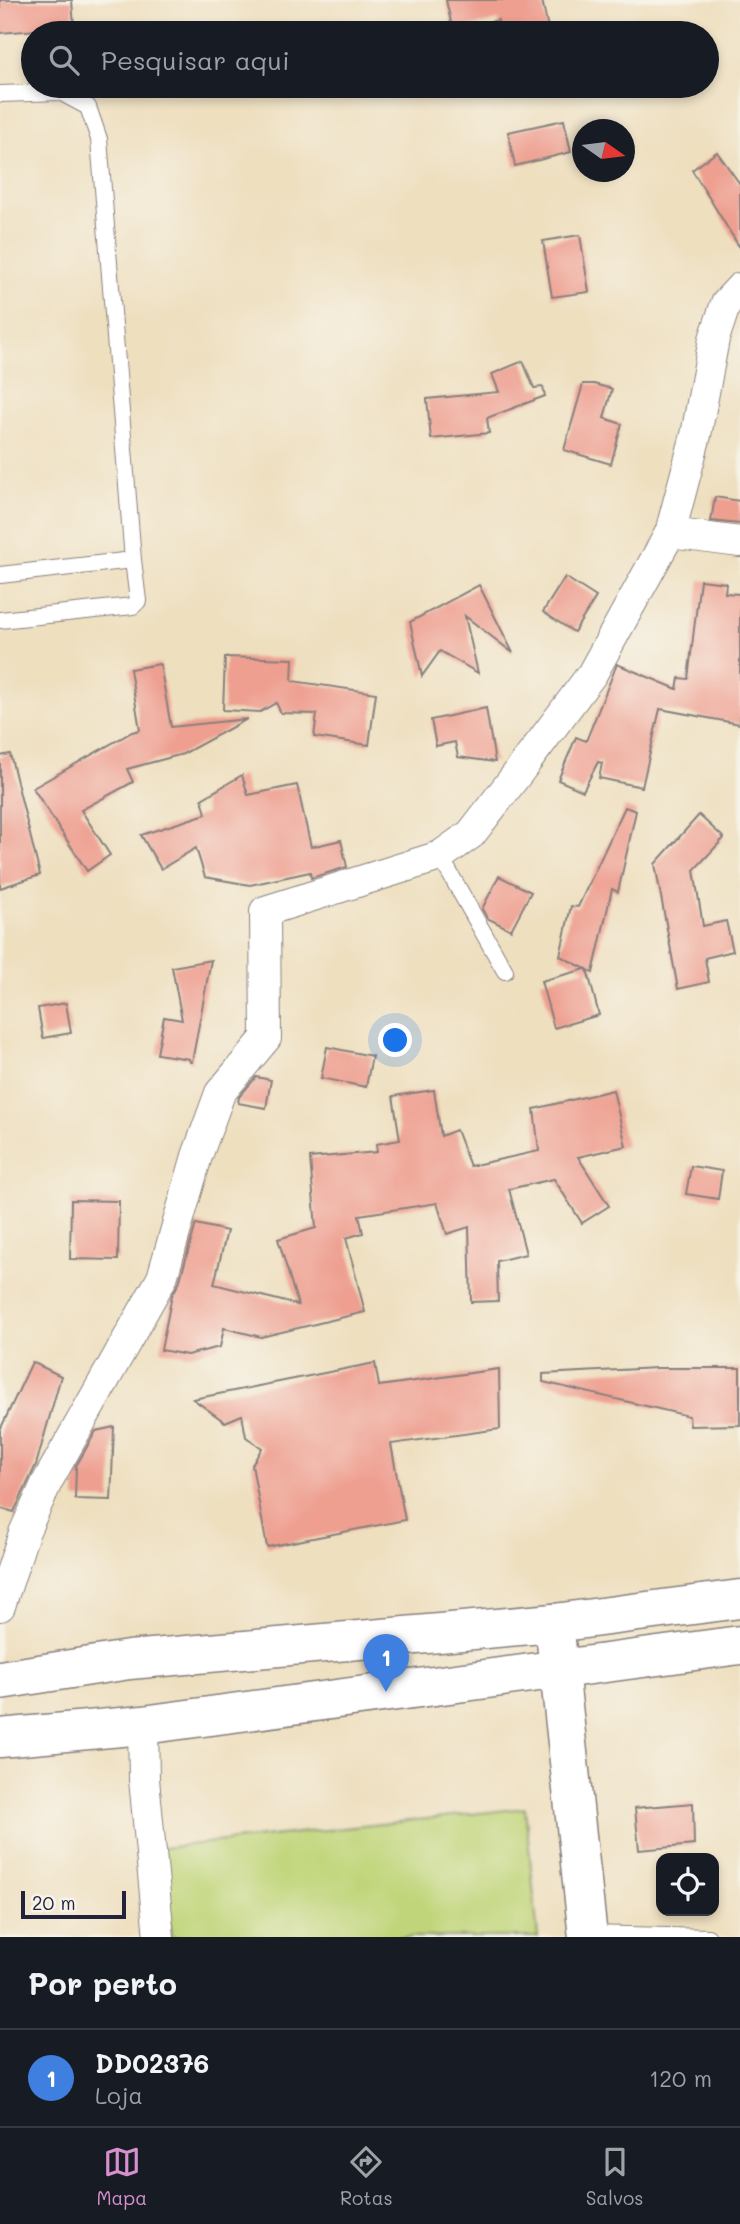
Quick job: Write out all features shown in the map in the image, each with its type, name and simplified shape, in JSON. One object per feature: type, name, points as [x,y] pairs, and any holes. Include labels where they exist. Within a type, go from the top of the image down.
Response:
[{"type":"main road","points":[[0,1680],[129,1660],[554,1622],[740,1598]]},
{"type":"main road","points":[[554,1622],[588,1936]]},
{"type":"main road","points":[[0,1738],[143,1725],[740,1645]]},
{"type":"street","points":[[0,1606],[24,1532],[47,1482],[162,1278],[197,1156],[220,1093],[266,1038],[265,911],[440,856],[471,834],[592,674],[670,533],[696,435],[714,339],[726,303],[740,288]]},
{"type":"street","points":[[670,533],[740,542]]},
{"type":"street","points":[[143,1725],[144,1779],[159,1937]]},
{"type":"lane","points":[[0,93],[21,93]]},
{"type":"lane","points":[[0,620],[137,604],[138,601],[99,139],[88,107],[71,98]]},
{"type":"lane","points":[[0,575],[133,559]]},
{"type":"lane","points":[[440,856],[505,971]]},
{"type":"lane","points":[[588,1936],[708,1937]]},
{"type":"green space","points":[[525,1808],[538,1937],[171,1937],[162,1848]]},
{"type":"building","points":[[0,0],[72,0],[74,21],[21,21],[21,31],[0,33]]},
{"type":"building","points":[[446,0],[542,0],[546,21],[498,20],[451,21]]},
{"type":"building","points":[[564,120],[571,152],[515,166],[508,132]]},
{"type":"building","points":[[717,152],[740,184],[740,248],[692,170]]},
{"type":"building","points":[[580,235],[589,292],[552,297],[543,241]]},
{"type":"building","points":[[523,361],[534,388],[543,387],[545,396],[487,418],[489,433],[431,439],[427,399],[499,392],[492,374]]},
{"type":"building","points":[[583,384],[612,389],[604,418],[622,424],[611,464],[564,450]]},
{"type":"building","points":[[715,497],[740,501],[740,524],[711,521]]},
{"type":"building","points":[[565,577],[596,597],[574,632],[543,612]]},
{"type":"building","points":[[700,580],[726,583],[725,593],[740,594],[740,724],[660,709],[642,787],[599,778],[602,763],[598,762],[583,791],[558,780],[576,737],[586,741],[617,664],[677,689],[679,678],[688,679]]},
{"type":"building","points":[[479,585],[513,653],[465,616],[478,673],[440,651],[422,676],[410,622]]},
{"type":"building","points":[[225,657],[293,659],[292,681],[376,693],[369,745],[314,737],[317,714],[281,713],[276,703],[260,712],[223,710]]},
{"type":"building","points":[[160,664],[171,727],[247,719],[183,754],[127,769],[133,782],[81,810],[110,855],[87,871],[33,788],[140,730],[130,669]]},
{"type":"building","points":[[486,708],[495,762],[458,757],[455,742],[436,746],[431,720]]},
{"type":"building","points":[[10,754],[40,875],[0,888],[0,756]]},
{"type":"building","points":[[242,775],[248,795],[297,785],[311,847],[341,840],[347,867],[311,878],[310,872],[250,885],[205,877],[196,848],[161,869],[141,835],[206,814],[202,799]]},
{"type":"building","points":[[625,807],[636,811],[618,892],[612,889],[593,973],[587,969],[599,1015],[554,1028],[541,981],[586,969],[560,956],[571,906],[578,907]]},
{"type":"building","points":[[699,815],[724,838],[694,870],[703,926],[726,921],[733,951],[705,958],[709,982],[678,989],[655,864]]},
{"type":"building","points":[[499,876],[531,892],[511,930],[487,918],[482,909]]},
{"type":"building","points":[[211,960],[192,1062],[189,1059],[157,1054],[164,1017],[182,1020],[172,967]]},
{"type":"building","points":[[66,1003],[71,1033],[43,1038],[38,1008]]},
{"type":"building","points":[[327,1047],[372,1056],[366,1087],[321,1078]]},
{"type":"building","points":[[256,1077],[271,1080],[266,1108],[238,1103],[239,1097]]},
{"type":"building","points":[[434,1090],[441,1136],[456,1130],[470,1166],[539,1151],[534,1109],[613,1090],[626,1146],[578,1157],[609,1206],[582,1223],[554,1179],[509,1189],[526,1254],[497,1261],[498,1301],[471,1302],[469,1227],[447,1234],[437,1203],[359,1215],[363,1233],[346,1238],[365,1312],[261,1337],[224,1328],[220,1347],[187,1355],[161,1350],[172,1295],[179,1283],[196,1224],[227,1231],[214,1284],[298,1305],[278,1239],[316,1228],[310,1158],[377,1152],[376,1144],[400,1140],[393,1096]]},
{"type":"building","points":[[691,1166],[722,1171],[718,1199],[686,1194]]},
{"type":"building","points":[[71,1200],[119,1201],[118,1260],[70,1259]]},
{"type":"building","points":[[32,1362],[61,1376],[36,1465],[14,1512],[0,1508],[0,1430]]},
{"type":"building","points":[[375,1363],[379,1386],[499,1369],[500,1429],[391,1444],[405,1520],[267,1547],[252,1465],[262,1448],[246,1437],[242,1415],[225,1422],[193,1399]]},
{"type":"building","points":[[657,1368],[740,1368],[740,1425],[690,1426],[689,1416],[543,1382],[543,1374]]},
{"type":"building","points":[[114,1427],[111,1500],[75,1499],[76,1466],[96,1431]]},
{"type":"building","points":[[693,1803],[694,1845],[639,1850],[635,1808]]},
{"type":"place","name":"DD02376","points":[[386,1692]]}]
